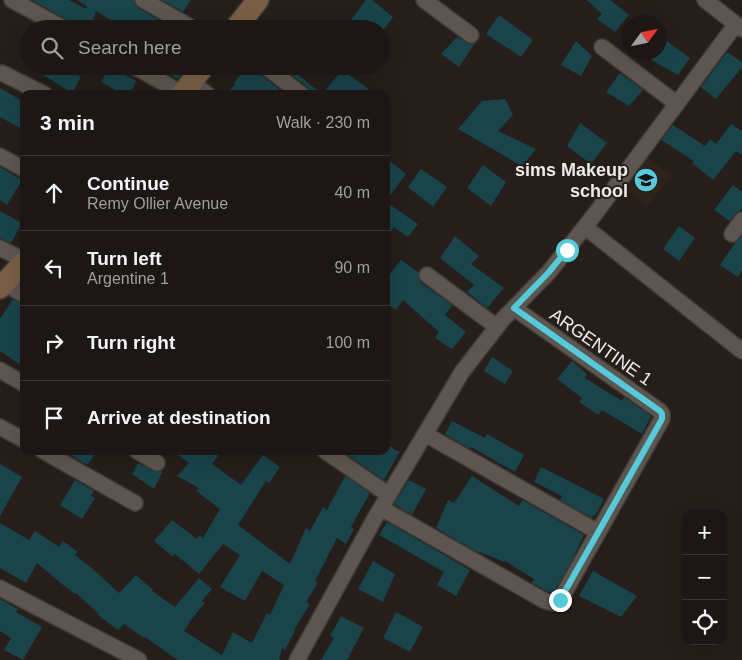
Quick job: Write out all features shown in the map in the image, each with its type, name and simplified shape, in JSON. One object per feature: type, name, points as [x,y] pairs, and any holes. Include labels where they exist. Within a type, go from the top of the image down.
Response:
[{"type":"main road","points":[[242,20],[258,0]]},
{"type":"main road","points":[[2,285],[20,265]]},
{"type":"street","points":[[12,0],[48,20]]},
{"type":"street","points":[[143,0],[178,20]]},
{"type":"street","points":[[424,0],[471,35]]},
{"type":"street","points":[[297,660],[385,502],[462,372],[497,327],[549,272],[677,104],[739,27],[705,0]]},
{"type":"street","points":[[602,47],[677,104]]},
{"type":"street","points":[[2,73],[36,90]]},
{"type":"street","points":[[160,75],[193,86]]},
{"type":"street","points":[[277,75],[296,90]]},
{"type":"street","points":[[0,156],[20,167]]},
{"type":"street","points":[[732,234],[742,220]]},
{"type":"street","points":[[584,227],[742,351]]},
{"type":"street","points":[[0,248],[20,259]]},
{"type":"street","points":[[427,275],[497,327]]},
{"type":"street","points":[[2,285],[20,293]]},
{"type":"street","name":"ARGENTINE 1","points":[[514,308],[662,414],[662,419],[598,532]]},
{"type":"street","points":[[0,370],[20,382]]},
{"type":"street","points":[[0,427],[20,438]]},
{"type":"street","points":[[330,455],[385,502],[545,601],[553,603],[560,600],[598,532],[425,434]]},
{"type":"street","points":[[50,455],[135,503]]},
{"type":"street","points":[[144,455],[157,463]]},
{"type":"street","points":[[0,588],[137,660]]},
{"type":"shaded area","name":"sims Makeup school","points":[[645,155],[671,175],[648,206],[621,186]]},
{"type":"building","points":[[32,0],[69,0],[86,9],[87,6],[77,0],[134,0],[138,8],[159,20],[111,20],[96,11],[93,20],[68,20]]},
{"type":"building","points":[[162,0],[191,0],[183,12]]},
{"type":"building","points":[[366,0],[372,0],[393,17],[390,21],[351,20]]},
{"type":"building","points":[[587,0],[610,0],[629,15],[622,15],[622,24],[615,32],[597,19],[602,14]]},
{"type":"building","points":[[499,15],[533,40],[521,57],[486,34]]},
{"type":"building","points":[[457,37],[469,44],[475,43],[459,67],[441,54]]},
{"type":"building","points":[[576,41],[592,56],[581,76],[561,65]]},
{"type":"building","points":[[667,41],[690,58],[678,75],[652,60],[667,60]]},
{"type":"building","points":[[727,52],[742,62],[742,67],[716,99],[701,87]]},
{"type":"building","points":[[620,73],[643,90],[629,106],[606,92]]},
{"type":"building","points":[[43,75],[78,75],[81,77],[74,90],[67,90]]},
{"type":"building","points":[[105,75],[126,75],[136,81],[132,90],[116,90],[101,82]]},
{"type":"building","points":[[172,75],[181,75],[178,79]]},
{"type":"building","points":[[240,75],[261,75],[280,90],[230,90]]},
{"type":"building","points":[[292,75],[298,75],[317,90],[309,90]]},
{"type":"building","points":[[338,75],[349,75],[370,90],[325,90]]},
{"type":"building","points":[[0,88],[20,100],[20,128],[0,117]]},
{"type":"building","points":[[505,99],[513,115],[498,131],[536,149],[522,166],[458,129],[482,101]]},
{"type":"building","points":[[580,123],[607,143],[591,164],[567,146]]},
{"type":"building","points":[[731,124],[742,131],[742,155],[736,151],[713,180],[692,163],[694,161],[661,140],[673,125],[705,146],[710,139],[716,144]]},
{"type":"building","points":[[390,161],[406,174],[390,196]]},
{"type":"building","points":[[483,165],[506,182],[491,206],[467,188]]},
{"type":"building","points":[[0,167],[20,179],[20,183],[7,205],[0,200]]},
{"type":"building","points":[[421,169],[447,187],[433,207],[408,187]]},
{"type":"building","points":[[733,185],[742,192],[742,209],[730,221],[714,210]]},
{"type":"building","points":[[390,205],[418,224],[408,237],[394,227],[390,232]]},
{"type":"building","points":[[0,211],[20,222],[20,227],[11,243],[0,238]]},
{"type":"building","points":[[679,226],[695,238],[679,261],[663,249]]},
{"type":"building","points":[[455,236],[479,256],[471,264],[504,288],[487,308],[467,292],[474,285],[440,258]]},
{"type":"building","points":[[742,236],[742,270],[738,277],[720,265]]},
{"type":"building","points":[[401,260],[418,272],[418,278],[421,283],[452,305],[445,315],[466,332],[452,349],[435,338],[439,332],[403,300],[396,310],[390,306],[390,274]]},
{"type":"building","points":[[13,299],[20,302],[20,364],[0,351],[0,319]]},
{"type":"building","points":[[492,357],[513,371],[505,384],[484,371]]},
{"type":"building","points":[[572,361],[587,374],[585,378],[622,401],[624,397],[651,416],[642,434],[602,410],[598,415],[579,402],[582,398],[557,379]]},
{"type":"building","points":[[452,421],[485,438],[487,434],[524,455],[515,472],[445,434]]},
{"type":"building","points":[[390,446],[400,451],[384,480],[348,455],[390,455]]},
{"type":"building","points":[[73,455],[95,455],[87,465]]},
{"type":"building","points":[[178,455],[217,455],[212,464],[241,485],[263,455],[280,467],[269,483],[266,481],[238,525],[290,564],[306,528],[310,531],[323,507],[327,510],[345,476],[370,493],[351,527],[354,529],[346,544],[337,538],[315,581],[318,583],[306,602],[310,604],[294,630],[285,650],[282,648],[279,660],[178,660],[124,624],[118,630],[98,615],[76,593],[37,563],[26,583],[0,568],[0,523],[29,540],[35,531],[59,547],[63,541],[78,552],[75,555],[119,593],[136,575],[152,591],[175,607],[199,578],[212,589],[202,601],[205,603],[184,631],[222,655],[233,632],[252,643],[267,613],[270,615],[284,585],[262,571],[245,601],[220,587],[240,555],[223,544],[199,574],[175,554],[173,557],[154,541],[172,520],[197,539],[199,535],[203,538],[220,509],[196,491],[199,488],[177,476],[189,463]]},
{"type":"building","points":[[138,463],[153,471],[163,471],[154,489],[132,474]]},
{"type":"building","points":[[0,464],[22,477],[0,516]]},
{"type":"building","points":[[541,467],[604,499],[595,516],[592,518],[560,500],[562,496],[534,482]]},
{"type":"building","points":[[472,476],[519,506],[522,500],[584,535],[553,593],[532,583],[534,579],[505,561],[479,553],[436,528],[448,500],[454,503]]},
{"type":"building","points":[[75,480],[94,491],[91,496],[95,498],[82,519],[60,505]]},
{"type":"building","points":[[409,480],[426,489],[412,515],[394,504]]},
{"type":"building","points":[[387,522],[470,570],[456,596],[437,585],[444,572],[379,535]]},
{"type":"building","points":[[373,561],[395,574],[383,602],[358,589]]},
{"type":"building","points":[[593,571],[637,596],[621,617],[579,596]]},
{"type":"building","points":[[0,599],[18,609],[16,612],[42,627],[23,660],[4,650],[11,638],[0,631]]},
{"type":"building","points":[[396,612],[423,627],[410,652],[383,638]]},
{"type":"building","points":[[341,616],[364,628],[347,660],[321,660],[334,638],[330,636]]},
{"type":"place","name":"sims Makeup school","points":[[646,180]]},
{"type":"route","points":[[560,600],[662,419],[660,411],[514,308],[549,272],[567,250]]}]
